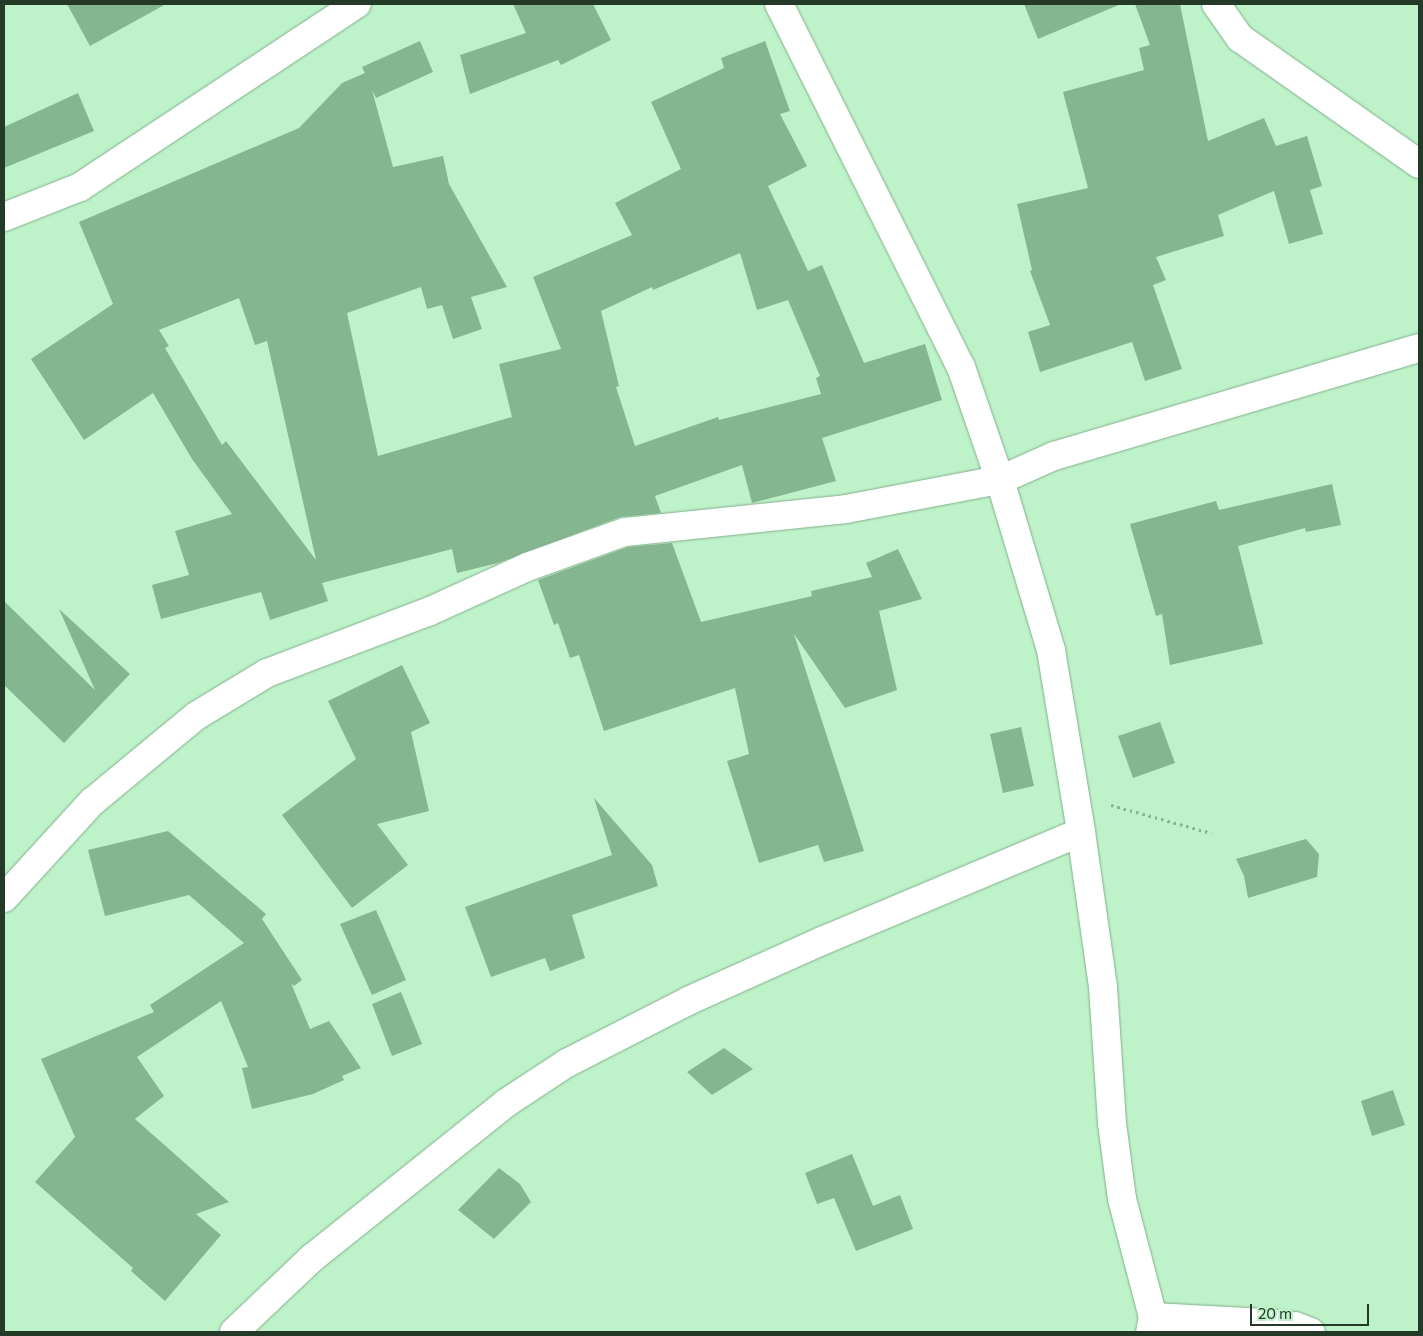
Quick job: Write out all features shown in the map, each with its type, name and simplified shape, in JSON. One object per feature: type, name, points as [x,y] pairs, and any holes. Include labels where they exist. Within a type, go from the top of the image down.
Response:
[{"type":"street","points":[[4,217],[80,187],[357,4]]},
{"type":"street","points":[[779,4],[961,367],[1000,480],[1051,650],[1082,832],[1102,987],[1112,1124],[1122,1199],[1152,1325],[1265,1322],[1295,1326],[1311,1332]]},
{"type":"street","points":[[1216,4],[1240,38],[1419,164]]},
{"type":"street","points":[[4,898],[92,802],[196,716],[268,673],[428,612],[527,567],[625,532],[846,509],[917,499],[1000,480],[1054,456],[1419,348]]},
{"type":"street","points":[[234,1332],[312,1258],[506,1103],[567,1063],[690,1000],[822,941],[1082,832]]},
{"type":"path","points":[[1075,792],[1136,814],[1211,833]]},
{"type":"building","points":[[67,4],[166,4],[90,46]]},
{"type":"building","points":[[513,4],[593,4],[611,40],[561,65],[558,60],[470,94],[460,55],[526,33]]},
{"type":"building","points":[[1024,4],[1121,4],[1038,39]]},
{"type":"building","points":[[1135,4],[1180,4],[1208,141],[1264,118],[1276,146],[1307,136],[1322,186],[1310,190],[1323,234],[1289,244],[1274,191],[1218,215],[1224,236],[1156,257],[1166,280],[1153,285],[1182,369],[1145,381],[1132,342],[1040,372],[1028,332],[1050,325],[1030,271],[1032,270],[1017,204],[1088,188],[1063,92],[1144,70],[1139,48],[1150,45]]},
{"type":"building","points":[[420,41],[433,72],[376,98],[372,90],[393,167],[443,156],[449,184],[507,287],[471,297],[482,329],[453,339],[442,305],[427,309],[421,287],[347,313],[378,456],[512,417],[499,364],[561,349],[533,277],[632,235],[615,203],[681,169],[651,102],[724,68],[721,58],[765,41],[790,111],[780,114],[807,166],[768,186],[808,271],[822,265],[864,363],[925,344],[942,400],[822,438],[836,481],[752,503],[742,465],[655,496],[661,513],[620,517],[498,563],[457,573],[452,549],[322,583],[328,601],[270,620],[261,592],[161,619],[152,585],[189,575],[175,531],[232,514],[192,459],[153,393],[84,440],[31,359],[113,304],[79,222],[299,128],[342,83],[365,73],[362,67]],"holes":[[[740,253],[757,310],[788,300],[820,376],[816,378],[821,394],[719,420],[718,417],[635,446],[616,387],[619,386],[601,311],[652,287],[653,290]],[[239,298],[255,345],[267,341],[316,560],[226,441],[222,445],[165,348],[169,346],[159,330]]]},
{"type":"building","points":[[78,93],[94,131],[4,168],[4,127]]},
{"type":"building","points":[[1332,484],[1341,525],[1306,532],[1305,528],[1238,546],[1263,644],[1170,665],[1162,614],[1156,616],[1130,524],[1216,501],[1219,510]]},
{"type":"building","points":[[672,543],[701,622],[812,596],[811,591],[872,577],[866,563],[898,549],[922,599],[879,611],[897,690],[845,708],[794,634],[864,851],[824,862],[818,845],[759,863],[727,761],[749,754],[735,688],[604,731],[579,655],[570,658],[558,623],[554,625],[538,580],[628,547]]},
{"type":"building","points":[[4,601],[95,690],[59,609],[130,674],[64,743],[4,685]]},
{"type":"building","points":[[402,665],[430,723],[411,732],[429,811],[377,824],[408,865],[352,908],[282,815],[356,759],[328,701]]},
{"type":"building","points":[[1160,722],[1175,763],[1133,778],[1118,736]]},
{"type":"building","points":[[1021,727],[1034,786],[1003,793],[990,734]]},
{"type":"building","points":[[594,798],[652,865],[658,886],[572,915],[585,958],[550,971],[545,958],[491,977],[465,907],[612,855]]},
{"type":"building","points":[[168,831],[266,914],[262,919],[302,980],[294,986],[291,983],[310,1029],[329,1021],[361,1068],[342,1076],[344,1080],[313,1094],[252,1109],[242,1068],[248,1067],[221,1001],[137,1057],[164,1096],[135,1119],[229,1202],[196,1214],[221,1235],[165,1301],[131,1271],[133,1268],[35,1182],[75,1137],[41,1059],[154,1012],[150,1005],[244,943],[189,895],[105,916],[88,850]]},
{"type":"building","points":[[1306,839],[1319,854],[1317,877],[1248,898],[1244,876],[1236,859]]},
{"type":"building","points":[[376,910],[406,980],[372,995],[340,924]]},
{"type":"building","points":[[401,992],[422,1044],[392,1056],[372,1004]]},
{"type":"building","points":[[724,1048],[753,1069],[712,1095],[687,1072]]},
{"type":"building","points":[[1393,1090],[1405,1125],[1372,1136],[1361,1101]]},
{"type":"building","points":[[852,1154],[873,1206],[900,1195],[913,1229],[856,1251],[834,1198],[817,1204],[805,1173]]},
{"type":"building","points":[[499,1168],[520,1184],[531,1202],[494,1239],[458,1210]]}]
